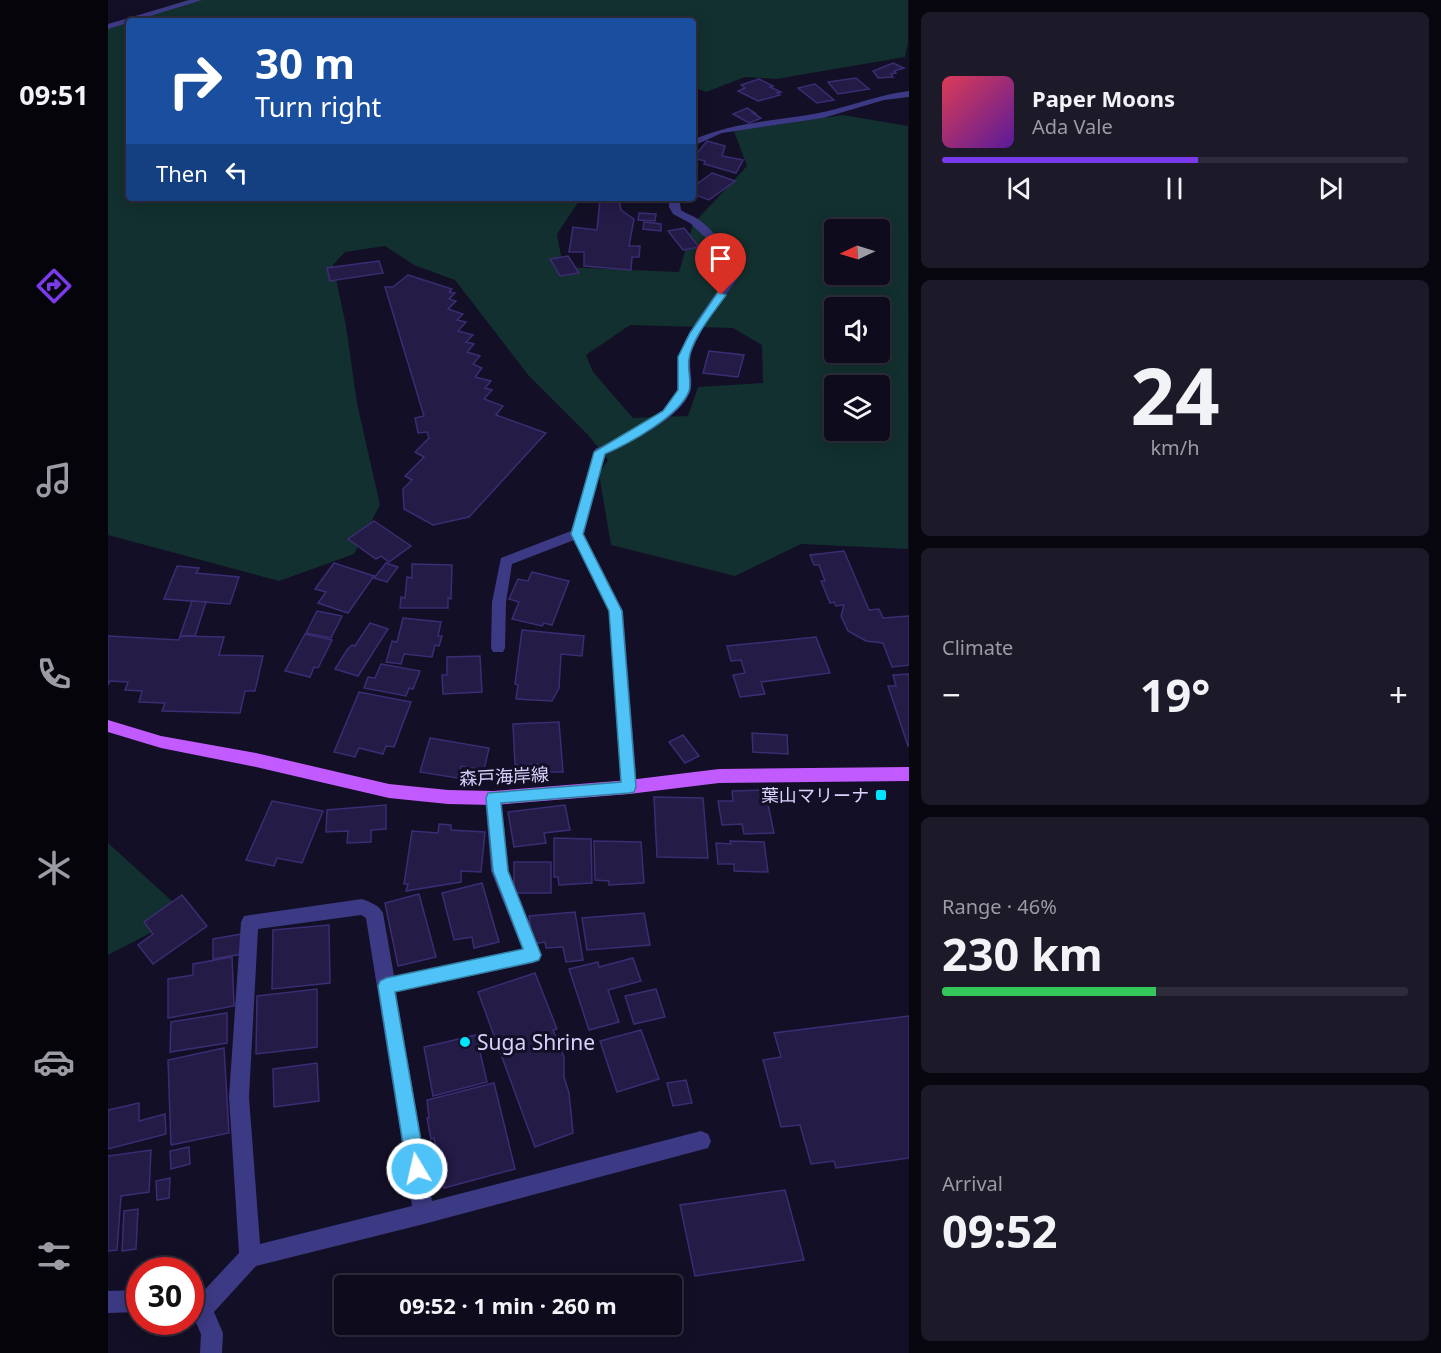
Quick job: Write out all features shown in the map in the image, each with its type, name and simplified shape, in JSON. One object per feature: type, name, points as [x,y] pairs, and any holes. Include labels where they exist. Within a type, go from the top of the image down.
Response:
[{"type":"main road","name":"森戸海岸線","points":[[108,726],[160,742],[256,760],[389,791],[448,797],[493,798],[629,787],[719,776],[909,774]]},
{"type":"street","points":[[138,18],[198,0]]},
{"type":"street","points":[[108,27],[126,22]]},
{"type":"street","points":[[696,142],[720,131],[823,115],[873,99],[909,94]]},
{"type":"street","points":[[629,787],[616,611],[577,534],[599,452],[618,444],[667,413],[684,391],[683,357],[695,333],[734,276],[729,260],[709,234],[692,219],[678,213],[674,201]]},
{"type":"street","points":[[498,648],[499,602],[506,561],[577,534]]},
{"type":"street","points":[[386,986],[533,955],[501,871],[493,798]]},
{"type":"street","points":[[250,1257],[239,1097],[250,922],[362,907],[374,913],[424,1214]]},
{"type":"street","points":[[204,1300],[250,1257],[701,1141]]},
{"type":"street","points":[[108,1302],[126,1301]]},
{"type":"street","points":[[204,1320],[212,1333],[211,1353]]},
{"type":"green space","points":[[187,0],[908,0],[908,43],[905,57],[776,79],[745,77],[706,92],[696,88],[696,18],[130,18]]},
{"type":"green space","points":[[126,19],[126,201],[579,201],[557,234],[563,267],[679,272],[693,224],[747,166],[734,131],[843,115],[908,126],[908,549],[801,544],[735,576],[611,545],[599,474],[608,460],[589,436],[529,376],[455,280],[414,265],[385,246],[345,252],[333,265],[346,326],[357,403],[380,505],[354,554],[279,581],[108,535],[108,25]],"holes":[[[630,325],[733,328],[762,345],[763,383],[698,387],[688,416],[633,418],[593,372],[586,355]]]},
{"type":"green space","points":[[108,843],[173,902],[160,928],[108,955]]},
{"type":"building","points":[[893,63],[904,68],[894,71],[896,73],[891,74],[893,77],[878,78],[873,71]]},
{"type":"building","points":[[856,78],[869,89],[838,94],[828,82]]},
{"type":"building","points":[[759,79],[781,92],[777,93],[780,95],[758,101],[738,91],[745,88],[741,85]]},
{"type":"building","points":[[815,84],[834,100],[817,103],[798,88]]},
{"type":"building","points":[[747,108],[761,118],[749,123],[733,114]]},
{"type":"building","points":[[707,141],[725,146],[722,156],[743,160],[736,173],[704,164],[705,161],[696,159],[696,154]]},
{"type":"building","points":[[712,173],[735,181],[709,200],[696,195],[696,185]]},
{"type":"building","points":[[600,201],[619,201],[621,210],[634,219],[629,246],[640,246],[639,257],[632,257],[631,270],[584,266],[584,252],[569,252],[573,227],[597,230]]},
{"type":"building","points":[[639,213],[656,214],[655,221],[638,220]]},
{"type":"building","points":[[644,222],[661,224],[661,231],[643,229]]},
{"type":"building","points":[[684,228],[699,247],[683,250],[668,231]]},
{"type":"building","points":[[568,256],[579,273],[560,276],[550,259]]},
{"type":"building","points":[[379,261],[383,273],[330,281],[327,268]]},
{"type":"building","points":[[408,275],[452,289],[449,292],[455,293],[449,299],[456,301],[448,309],[463,314],[457,320],[466,322],[458,331],[473,335],[466,342],[474,344],[467,352],[480,356],[473,364],[482,368],[475,377],[491,381],[485,388],[492,390],[484,399],[503,406],[496,415],[546,433],[469,517],[433,525],[404,509],[403,489],[412,480],[405,476],[424,457],[415,452],[429,438],[427,432],[418,433],[415,418],[424,416],[385,287],[393,287]]},
{"type":"building","points":[[709,351],[744,355],[738,377],[703,373]]},
{"type":"building","points":[[374,521],[411,546],[389,562],[381,556],[376,559],[348,539]]},
{"type":"building","points":[[844,551],[869,610],[879,609],[883,618],[909,616],[909,665],[892,667],[883,643],[866,641],[848,631],[841,616],[844,605],[836,606],[834,602],[830,603],[821,581],[825,581],[819,565],[814,565],[810,555]]},
{"type":"building","points":[[334,563],[374,576],[348,613],[318,603],[326,592],[315,589]]},
{"type":"building","points":[[386,563],[398,567],[387,582],[374,578]]},
{"type":"building","points":[[412,564],[452,565],[451,599],[448,598],[448,608],[400,608],[401,597],[405,598],[407,577],[412,578]]},
{"type":"building","points":[[177,566],[199,568],[196,573],[239,577],[230,604],[164,599]]},
{"type":"building","points":[[532,572],[569,581],[552,625],[544,623],[542,626],[512,619],[519,602],[509,599],[518,579],[528,581]]},
{"type":"building","points":[[192,601],[206,602],[195,636],[180,636]]},
{"type":"building","points":[[317,611],[342,616],[331,638],[306,633]]},
{"type":"building","points":[[403,618],[441,622],[438,636],[442,636],[439,646],[435,645],[432,657],[404,654],[401,664],[386,662],[392,641],[397,642]]},
{"type":"building","points":[[370,623],[388,629],[358,676],[335,669],[347,650],[352,645],[355,646]]},
{"type":"building","points":[[522,630],[584,636],[582,656],[561,654],[559,688],[552,701],[516,699],[518,685],[515,684]]},
{"type":"building","points":[[305,634],[332,640],[318,668],[314,667],[310,677],[285,671]]},
{"type":"building","points":[[108,636],[179,640],[180,636],[224,637],[219,655],[263,656],[255,691],[245,691],[240,713],[162,711],[165,703],[139,702],[142,691],[125,690],[128,682],[110,681],[108,685]]},
{"type":"building","points":[[816,637],[830,673],[761,682],[765,694],[740,697],[733,675],[745,673],[741,660],[731,661],[727,646]]},
{"type":"building","points":[[480,656],[482,692],[443,694],[442,675],[447,675],[447,657]]},
{"type":"building","points":[[381,664],[420,671],[413,689],[409,688],[406,696],[364,688],[368,677],[375,678]]},
{"type":"building","points":[[909,674],[908,746],[888,686],[896,686],[893,675]]},
{"type":"building","points":[[359,692],[411,702],[394,747],[386,746],[383,754],[359,748],[355,757],[334,752]]},
{"type":"building","points":[[559,722],[563,772],[539,772],[538,764],[515,765],[513,724]]},
{"type":"building","points":[[752,733],[787,735],[788,754],[753,752]]},
{"type":"building","points":[[683,735],[699,756],[685,763],[669,742]]},
{"type":"building","points":[[430,738],[489,748],[484,770],[461,766],[457,778],[420,772]]},
{"type":"building","points":[[765,790],[774,833],[744,834],[742,824],[722,825],[718,801],[733,801],[732,791]]},
{"type":"building","points":[[654,797],[703,798],[708,858],[657,857]]},
{"type":"building","points":[[272,801],[323,811],[302,863],[277,858],[274,866],[246,860]]},
{"type":"building","points":[[386,805],[386,829],[371,830],[371,842],[347,843],[348,831],[326,832],[327,810]]},
{"type":"building","points":[[565,805],[570,830],[544,833],[546,843],[514,847],[508,812]]},
{"type":"building","points":[[439,824],[451,825],[451,830],[485,832],[481,872],[461,871],[461,882],[406,891],[408,884],[404,884],[412,831],[438,833]]},
{"type":"building","points":[[554,838],[591,839],[592,883],[559,885],[558,877],[554,877]]},
{"type":"building","points":[[594,841],[641,842],[644,883],[609,885],[609,881],[595,880]]},
{"type":"building","points":[[730,841],[764,842],[768,872],[734,871],[734,864],[718,864],[716,843],[731,844]]},
{"type":"building","points":[[514,862],[551,862],[551,893],[514,893]]},
{"type":"building","points":[[482,883],[499,942],[474,948],[472,937],[454,940],[442,893]]},
{"type":"building","points":[[419,894],[436,957],[398,966],[385,903]]},
{"type":"building","points":[[182,895],[207,926],[153,964],[138,945],[153,934],[144,922]]},
{"type":"building","points":[[575,912],[583,960],[566,962],[563,947],[546,948],[545,942],[533,944],[529,916]]},
{"type":"building","points":[[644,913],[650,945],[587,950],[582,918]]},
{"type":"building","points":[[329,925],[330,983],[272,989],[273,930]]},
{"type":"building","points":[[242,934],[242,954],[213,959],[213,939]]},
{"type":"building","points":[[232,957],[234,1006],[168,1018],[168,979],[193,975],[193,964]]},
{"type":"building","points":[[633,958],[641,981],[608,990],[619,1022],[589,1030],[569,969],[598,962],[599,967]]},
{"type":"building","points":[[535,973],[557,1029],[553,1030],[564,1057],[564,1077],[569,1093],[573,1133],[535,1147],[478,992]]},
{"type":"building","points":[[317,989],[317,1047],[256,1054],[257,996]]},
{"type":"building","points":[[656,989],[665,1017],[634,1024],[625,996]]},
{"type":"building","points":[[227,1013],[227,1043],[170,1052],[171,1022]]},
{"type":"building","points":[[909,1016],[909,1158],[836,1168],[834,1161],[811,1164],[800,1125],[781,1127],[763,1060],[781,1057],[774,1033]]},
{"type":"building","points":[[641,1030],[659,1079],[617,1092],[600,1041]]},
{"type":"building","points":[[476,1035],[487,1082],[433,1096],[424,1047]]},
{"type":"building","points":[[224,1048],[229,1133],[171,1145],[168,1060]]},
{"type":"building","points":[[317,1063],[319,1101],[274,1107],[273,1069]]},
{"type":"building","points":[[686,1080],[692,1103],[673,1106],[667,1083]]},
{"type":"building","points":[[494,1083],[515,1169],[444,1188],[434,1138],[431,1139],[427,1118],[429,1118],[427,1100]]},
{"type":"building","points":[[139,1103],[139,1121],[165,1114],[166,1134],[108,1149],[108,1110]]},
{"type":"building","points":[[189,1147],[190,1164],[171,1169],[170,1151]]},
{"type":"building","points":[[151,1150],[149,1192],[121,1196],[117,1250],[108,1251],[108,1156]]},
{"type":"building","points":[[170,1178],[169,1198],[157,1200],[156,1181]]},
{"type":"building","points":[[785,1190],[804,1260],[695,1276],[680,1205]]},
{"type":"building","points":[[138,1209],[136,1249],[122,1251],[124,1211]]},
{"type":"place","name":"葉山マリーナ","points":[[881,795]]},
{"type":"place","name":"Suga Shrine","points":[[465,1042]]},
{"type":"route","points":[[417,1169],[386,986],[533,955],[501,871],[493,798],[629,787],[616,611],[577,534],[599,452],[618,444],[667,413],[684,391],[683,357],[695,333],[721,295]]}]
